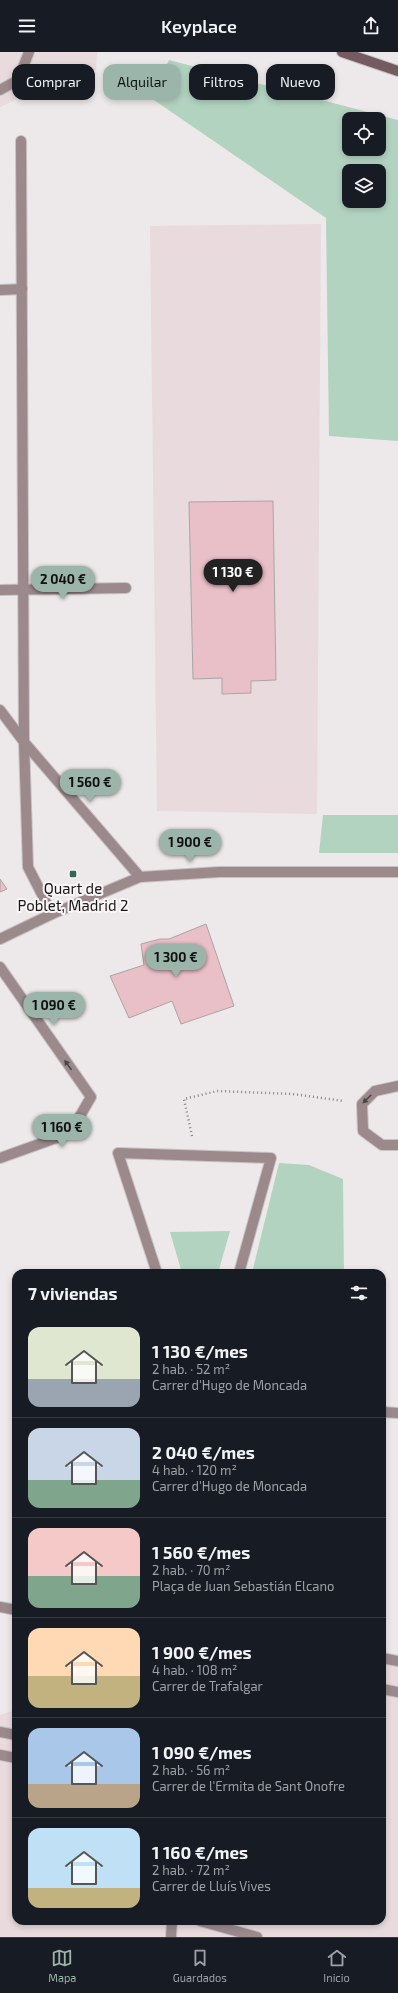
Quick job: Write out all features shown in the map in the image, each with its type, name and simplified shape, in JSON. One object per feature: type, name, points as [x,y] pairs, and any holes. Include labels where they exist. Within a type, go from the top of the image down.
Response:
[{"type":"main road","points":[[342,52],[398,71]]},
{"type":"street","points":[[0,90],[18,80],[29,52]]},
{"type":"street","points":[[21,140],[24,742],[28,867],[52,914]]},
{"type":"street","points":[[0,290],[22,289]]},
{"type":"street","points":[[0,590],[126,588]]},
{"type":"street","points":[[0,710],[24,742],[140,877]]},
{"type":"street","points":[[0,939],[52,914],[140,877],[219,872],[398,872]]},
{"type":"street","points":[[0,966],[91,1097],[70,1133],[0,1158]]},
{"type":"street","points":[[398,1086],[375,1091],[362,1104],[363,1131],[382,1145],[398,1144]]},
{"type":"street","points":[[156,1269],[118,1153],[271,1158],[240,1269]]},
{"type":"street","points":[[386,1412],[398,1412]]},
{"type":"street","points":[[0,1607],[12,1609]]},
{"type":"street","points":[[386,1659],[398,1662]]},
{"type":"street","points":[[386,1690],[398,1692]]},
{"type":"street","points":[[0,1732],[12,1734]]},
{"type":"street","points":[[0,1755],[12,1757]]},
{"type":"street","points":[[171,1937],[172,1925]]},
{"type":"street","points":[[214,1925],[257,1937]]},
{"type":"path","points":[[196,1155],[184,1099],[217,1091],[293,1094],[362,1104]]},
{"type":"shaded area","points":[[0,52],[97,52],[95,70],[95,64],[12,64],[12,100],[15,100],[0,107]]},
{"type":"shaded area","points":[[321,224],[317,814],[157,811],[150,226]]},
{"type":"shaded area","points":[[386,1655],[398,1657],[398,1937],[0,1937],[0,1715],[12,1711],[12,1925],[386,1925]]},
{"type":"green space","points":[[169,60],[189,65],[189,100],[258,100],[258,83],[266,85],[266,100],[322,100],[367,112],[342,112],[342,156],[386,156],[386,117],[398,120],[398,441],[329,436],[326,218],[154,100],[181,100],[181,64],[167,64]]},
{"type":"green space","points":[[323,815],[398,815],[398,853],[319,853]]},
{"type":"green space","points":[[279,1163],[309,1165],[343,1179],[344,1269],[253,1269]]},
{"type":"green space","points":[[230,1231],[219,1269],[181,1269],[170,1232]]},
{"type":"building","points":[[273,501],[276,680],[251,681],[251,693],[222,694],[222,678],[193,679],[189,502]]},
{"type":"building","points":[[0,879],[7,889],[0,892]]},
{"type":"building","points":[[206,924],[234,1006],[181,1024],[172,1001],[129,1018],[110,976],[144,965],[141,944],[160,939],[169,939]]},
{"type":"place","name":"Quart de Poblet, Madrid 2","points":[[73,874]]}]
